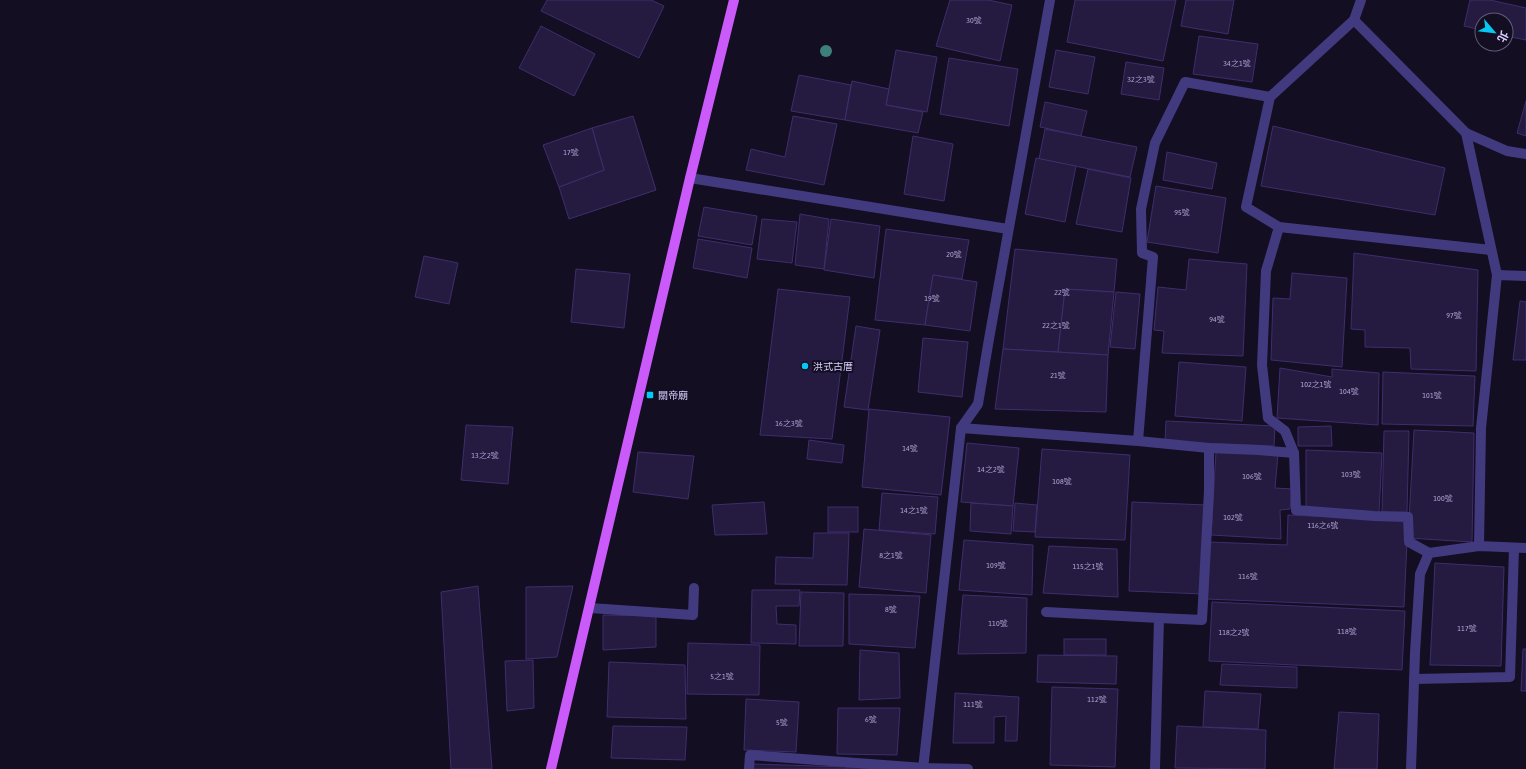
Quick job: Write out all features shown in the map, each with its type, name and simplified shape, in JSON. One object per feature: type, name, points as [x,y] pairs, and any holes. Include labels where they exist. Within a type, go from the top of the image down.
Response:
[{"type":"main road","points":[[551,769],[690,178],[734,0]]},
{"type":"street","points":[[924,768],[961,428],[978,404],[1008,228],[1050,0]]},
{"type":"street","points":[[1361,0],[1354,20],[1270,97],[1246,207],[1279,227],[1492,250]]},
{"type":"street","points":[[1354,20],[1466,133],[1507,151],[1526,154]]},
{"type":"street","points":[[1138,441],[1153,256],[1142,253],[1141,209],[1155,144],[1185,82],[1270,97]]},
{"type":"street","points":[[1466,133],[1497,275],[1481,428],[1479,546]]},
{"type":"street","points":[[690,178],[1008,228]]},
{"type":"street","points":[[1279,227],[1266,271],[1262,365],[1268,418],[1285,431],[1294,454],[1296,510],[1408,517],[1409,542],[1429,553],[1479,546],[1526,548]]},
{"type":"street","points":[[1497,275],[1526,276]]},
{"type":"street","points":[[961,428],[1138,441],[1209,448],[1259,450],[1294,454]]},
{"type":"street","points":[[1046,612],[1202,620],[1209,491],[1209,448]]},
{"type":"street","points":[[1414,679],[1510,677],[1514,548]]},
{"type":"street","points":[[1411,769],[1415,653],[1420,574],[1429,553]]},
{"type":"street","points":[[590,608],[693,615],[694,588]]},
{"type":"street","points":[[1155,769],[1159,618]]},
{"type":"street","points":[[749,769],[750,755],[924,768],[968,769]]},
{"type":"building","points":[[547,0],[651,0],[664,6],[639,58],[541,11]]},
{"type":"building","points":[[950,0],[988,0],[1012,5],[1000,61],[936,46]]},
{"type":"building","points":[[1075,0],[1176,0],[1163,61],[1067,42]]},
{"type":"building","points":[[1186,0],[1234,0],[1228,34],[1181,26]]},
{"type":"building","points":[[1470,0],[1490,0],[1526,8],[1526,40],[1514,38],[1514,12],[1474,12],[1474,28],[1464,26]]},
{"type":"building","points":[[541,26],[595,54],[574,96],[519,68]]},
{"type":"building","points":[[1199,36],[1258,44],[1252,82],[1193,74]]},
{"type":"building","points":[[896,50],[937,57],[927,112],[886,105]]},
{"type":"building","points":[[1056,50],[1095,57],[1088,94],[1049,87]]},
{"type":"building","points":[[949,58],[1018,69],[1009,126],[940,114]]},
{"type":"building","points":[[1126,62],[1164,68],[1159,100],[1121,94]]},
{"type":"building","points":[[799,75],[851,85],[845,120],[791,111]]},
{"type":"building","points":[[852,81],[889,89],[886,105],[923,112],[918,133],[845,120]]},
{"type":"building","points":[[1526,101],[1526,136],[1517,133]]},
{"type":"building","points":[[1045,102],[1087,111],[1081,136],[1040,127]]},
{"type":"building","points":[[633,116],[656,190],[569,219],[559,187],[604,170],[592,128]]},
{"type":"building","points":[[793,116],[837,124],[824,185],[746,170],[751,149],[785,157]]},
{"type":"building","points":[[1273,126],[1445,168],[1435,215],[1261,186]]},
{"type":"building","points":[[592,128],[604,170],[559,187],[543,145]]},
{"type":"building","points":[[1045,129],[1137,147],[1130,177],[1039,159]]},
{"type":"building","points":[[913,136],[953,144],[944,201],[904,194]]},
{"type":"building","points":[[1167,152],[1217,163],[1212,189],[1163,180]]},
{"type":"building","points":[[1036,158],[1076,166],[1065,222],[1025,214]]},
{"type":"building","points":[[1088,169],[1131,178],[1122,232],[1076,224]]},
{"type":"building","points":[[1156,186],[1226,198],[1218,253],[1147,242]]},
{"type":"building","points":[[704,207],[757,216],[752,245],[698,236]]},
{"type":"building","points":[[800,214],[829,219],[824,269],[795,265]]},
{"type":"building","points":[[762,219],[797,222],[792,263],[757,259]]},
{"type":"building","points":[[831,219],[880,226],[874,278],[824,270]]},
{"type":"building","points":[[886,229],[969,240],[962,279],[933,275],[925,325],[875,320]]},
{"type":"building","points":[[698,239],[752,248],[747,278],[693,268]]},
{"type":"building","points":[[1015,249],[1117,259],[1114,292],[1065,289],[1058,352],[1003,349]]},
{"type":"building","points":[[1354,253],[1478,270],[1476,371],[1411,369],[1410,348],[1365,347],[1365,330],[1351,329]]},
{"type":"building","points":[[424,256],[458,263],[449,304],[415,297]]},
{"type":"building","points":[[1189,259],[1247,264],[1243,356],[1162,353],[1164,331],[1154,330],[1158,287],[1186,290]]},
{"type":"building","points":[[576,269],[630,274],[624,328],[571,322]]},
{"type":"building","points":[[1292,273],[1347,278],[1342,367],[1271,360],[1273,298],[1290,299]]},
{"type":"building","points":[[933,275],[977,282],[970,331],[925,325]]},
{"type":"building","name":"洪式古厝","points":[[778,289],[850,297],[832,439],[760,435]]},
{"type":"building","points":[[1065,289],[1114,292],[1108,355],[1058,352]]},
{"type":"building","points":[[1116,292],[1140,294],[1135,349],[1110,347]]},
{"type":"building","points":[[1520,301],[1526,302],[1526,360],[1513,360]]},
{"type":"building","points":[[856,326],[880,330],[868,410],[844,407]]},
{"type":"building","points":[[923,338],[968,342],[962,397],[918,392]]},
{"type":"building","points":[[1003,349],[1108,355],[1106,412],[995,409]]},
{"type":"building","points":[[1179,362],[1246,367],[1242,421],[1175,416]]},
{"type":"building","points":[[1280,368],[1332,377],[1332,369],[1379,373],[1378,425],[1277,418]]},
{"type":"building","points":[[1383,372],[1475,376],[1473,426],[1382,424]]},
{"type":"building","points":[[869,409],[950,417],[941,495],[862,487]]},
{"type":"building","points":[[1166,421],[1275,426],[1274,446],[1165,442]]},
{"type":"building","points":[[466,425],[513,427],[508,484],[461,480]]},
{"type":"building","points":[[1331,426],[1332,446],[1298,446],[1298,427]]},
{"type":"building","points":[[1414,430],[1474,433],[1472,542],[1408,538]]},
{"type":"building","points":[[1384,431],[1409,431],[1407,512],[1382,512]]},
{"type":"building","points":[[809,440],[844,445],[842,463],[807,459]]},
{"type":"building","points":[[967,443],[1019,448],[1013,506],[961,502]]},
{"type":"building","points":[[1042,449],[1130,455],[1125,540],[1035,537]]},
{"type":"building","points":[[1306,450],[1382,453],[1379,513],[1306,508]]},
{"type":"building","points":[[638,452],[694,456],[688,499],[633,492]]},
{"type":"building","points":[[1216,452],[1278,454],[1275,488],[1292,489],[1290,509],[1280,510],[1281,539],[1211,535]]},
{"type":"building","points":[[882,493],[938,497],[935,534],[879,530]]},
{"type":"building","points":[[764,502],[767,534],[715,535],[712,505]]},
{"type":"building","points":[[1132,502],[1207,505],[1203,594],[1129,591]]},
{"type":"building","points":[[971,503],[1013,506],[1011,534],[970,531]]},
{"type":"building","points":[[1015,503],[1037,505],[1035,532],[1013,531]]},
{"type":"building","points":[[828,507],[858,507],[858,532],[828,532]]},
{"type":"building","points":[[1288,515],[1408,520],[1404,607],[1206,599],[1209,542],[1287,545]]},
{"type":"building","points":[[864,529],[931,535],[926,593],[859,587]]},
{"type":"building","points":[[814,533],[849,533],[847,585],[775,584],[776,557],[813,558]]},
{"type":"building","points":[[964,540],[1033,545],[1032,595],[959,590]]},
{"type":"building","points":[[1049,546],[1117,549],[1118,597],[1043,593]]},
{"type":"building","points":[[1435,563],[1504,567],[1501,666],[1430,665]]},
{"type":"building","points":[[478,586],[492,769],[451,769],[441,592]]},
{"type":"building","points":[[573,586],[557,657],[526,659],[526,587]]},
{"type":"building","points":[[752,590],[800,590],[799,606],[776,606],[777,624],[796,625],[796,644],[751,643]]},
{"type":"building","points":[[801,592],[844,593],[843,646],[799,646]]},
{"type":"building","points":[[849,594],[920,596],[915,648],[849,644]]},
{"type":"building","points":[[963,595],[1027,598],[1026,653],[958,654]]},
{"type":"building","points":[[1212,602],[1405,611],[1402,670],[1209,661]]},
{"type":"building","points":[[603,615],[656,616],[656,647],[603,650]]},
{"type":"building","points":[[1064,639],[1106,639],[1106,655],[1064,655]]},
{"type":"building","points":[[688,643],[760,645],[759,695],[687,694]]},
{"type":"building","points":[[1523,649],[1526,649],[1526,691],[1521,691]]},
{"type":"building","points":[[860,650],[899,653],[900,698],[859,700]]},
{"type":"building","points":[[1038,655],[1117,656],[1116,684],[1037,682]]},
{"type":"building","points":[[533,660],[534,708],[507,711],[505,661]]},
{"type":"building","points":[[609,662],[685,665],[686,719],[607,717]]},
{"type":"building","points":[[1222,664],[1297,667],[1297,688],[1220,685]]},
{"type":"building","points":[[1052,687],[1118,689],[1115,767],[1050,765]]},
{"type":"building","points":[[1205,691],[1261,694],[1258,729],[1203,727]]},
{"type":"building","points":[[955,693],[1019,697],[1017,741],[1005,741],[1006,716],[994,717],[994,743],[953,743]]},
{"type":"building","points":[[746,699],[799,702],[796,752],[744,750]]},
{"type":"building","points":[[838,708],[900,708],[897,755],[837,754]]},
{"type":"building","points":[[1339,712],[1379,714],[1377,769],[1334,769]]},
{"type":"building","points":[[613,726],[687,727],[685,760],[611,758]]},
{"type":"building","points":[[1177,726],[1266,730],[1265,769],[1175,768]]},
{"type":"building","points":[[753,764],[847,767],[847,769],[753,769]]},
{"type":"building","points":[[847,767],[889,769],[847,769]]},
{"type":"place","name":"洪式古厝","points":[[805,366]]},
{"type":"place","name":"關帝廟","points":[[650,395]]}]
